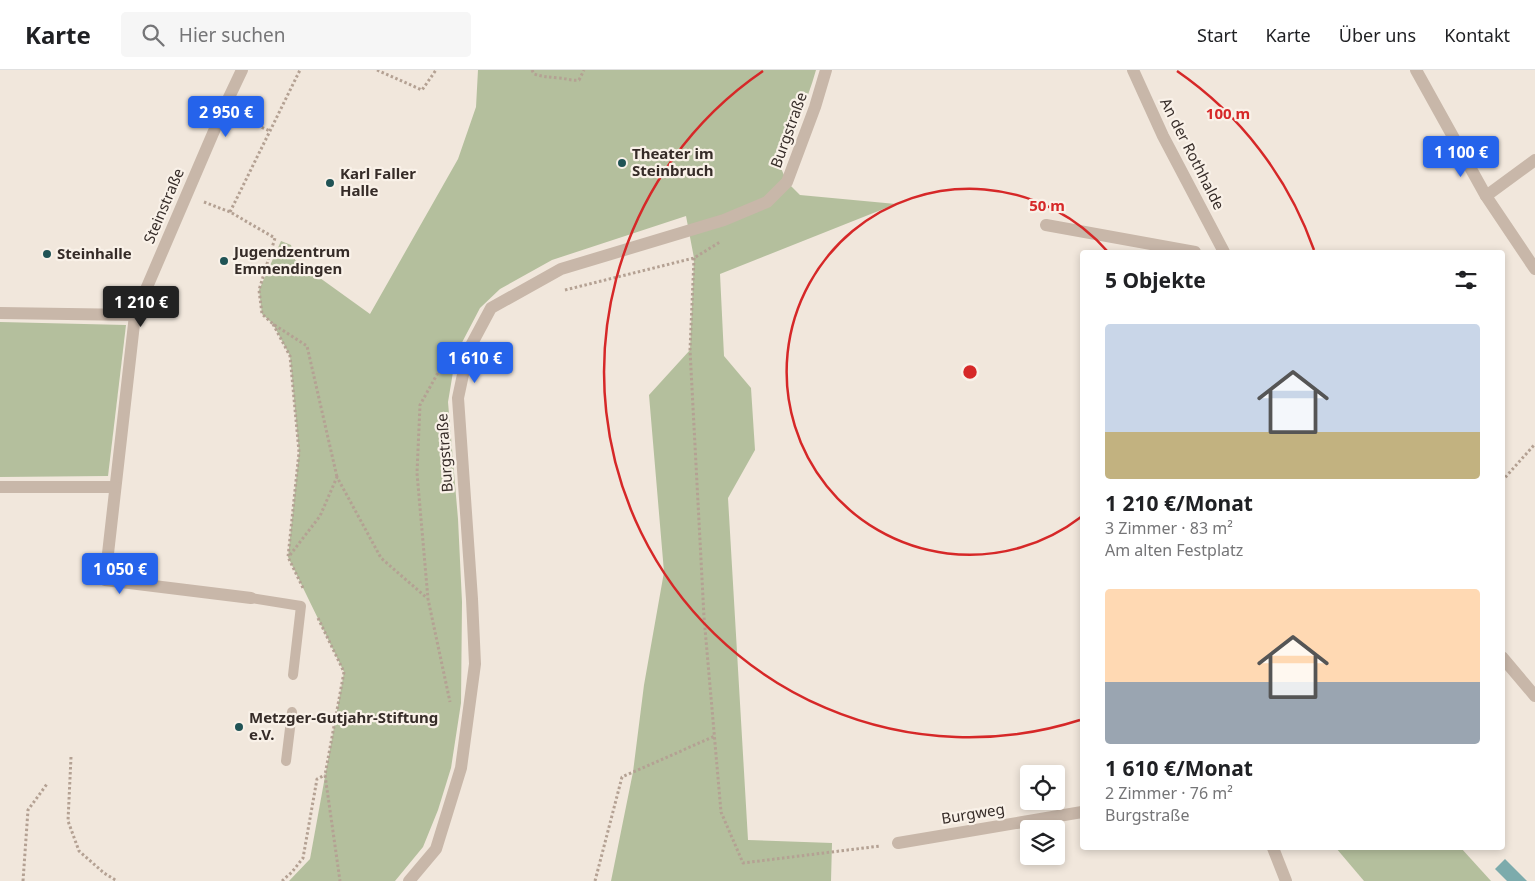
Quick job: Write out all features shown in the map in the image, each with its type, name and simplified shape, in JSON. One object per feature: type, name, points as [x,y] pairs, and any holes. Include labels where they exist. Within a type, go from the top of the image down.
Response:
[{"type":"street","name":"Steinstraße","points":[[242,70],[222,110],[135,315],[105,580],[252,598]]},
{"type":"street","name":"Burgstraße","points":[[409,881],[436,848],[461,768],[475,664],[458,398],[468,351],[491,308],[561,269],[724,220],[767,202],[787,182],[815,107],[826,70]]},
{"type":"street","name":"An der Rothhalde","points":[[1132,70],[1163,136],[1223,250]]},
{"type":"street","points":[[1421,72],[1486,196],[1535,269]]},
{"type":"street","points":[[1486,196],[1535,160]]},
{"type":"street","points":[[1046,226],[1184,250]]},
{"type":"street","points":[[0,313],[135,315]]},
{"type":"street","points":[[0,487],[115,487]]},
{"type":"street","points":[[1505,660],[1535,696]]},
{"type":"street","name":"Burgweg","points":[[898,843],[1080,812]]},
{"type":"street","points":[[1276,850],[1286,881]]},
{"type":"lane","points":[[252,598],[301,606],[293,675]]},
{"type":"lane","points":[[286,762],[292,712]]},
{"type":"path","points":[[230,212],[300,70]]},
{"type":"path","points":[[377,70],[422,90],[436,70]]},
{"type":"path","points":[[532,70],[534,74],[547,78],[570,81],[579,80],[584,70]]},
{"type":"path","points":[[222,110],[270,130]]},
{"type":"path","points":[[187,195],[230,212],[275,238],[259,290],[262,314],[273,324],[307,346],[337,477],[381,558],[428,599]]},
{"type":"path","points":[[694,258],[690,350],[704,617],[722,812],[743,863],[898,843]]},
{"type":"path","points":[[273,324],[290,356],[299,452],[288,557],[305,592]]},
{"type":"path","points":[[447,357],[420,405],[417,473],[428,599],[451,708]]},
{"type":"path","points":[[1505,478],[1535,444]]},
{"type":"path","points":[[288,557],[320,516],[337,477]]},
{"type":"path","points":[[314,610],[344,672],[325,775],[340,881]]},
{"type":"path","points":[[595,881],[622,777],[715,736]]},
{"type":"path","points":[[71,757],[68,821],[80,851],[104,873],[117,881]]},
{"type":"path","points":[[282,881],[303,858],[317,779],[325,775]]},
{"type":"path","points":[[23,881],[28,810],[47,784]]},
{"type":"green space","points":[[478,70],[816,70],[780,166],[787,182],[800,195],[896,204],[720,274],[724,356],[751,388],[755,450],[728,498],[748,840],[832,843],[831,881],[611,881],[633,772],[644,685],[664,572],[649,395],[690,350],[694,258],[686,216],[552,260],[500,289],[480,308],[456,354],[448,402],[458,519],[462,602],[461,703],[451,768],[438,810],[423,847],[395,881],[289,881],[310,859],[344,672],[288,557],[299,452],[290,356],[273,324],[262,314],[259,290],[281,241],[291,245],[295,260],[370,314],[458,159],[476,107]]},
{"type":"green space","points":[[0,322],[126,325],[108,476],[0,477]]},
{"type":"green space","points":[[1338,850],[1463,850],[1491,881],[1364,881]]},
{"type":"water","points":[[1505,859],[1527,881],[1507,881],[1495,869]]},
{"type":"place","name":"Theater im Steinbruch","points":[[622,163]]},
{"type":"place","name":"Karl Faller Halle","points":[[330,183]]},
{"type":"place","name":"Steinhalle","points":[[47,254]]},
{"type":"place","name":"Jugendzentrum Emmendingen","points":[[224,261]]},
{"type":"place","name":"Metzger-Gutjahr-Stiftung e.V.","points":[[239,727]]}]
